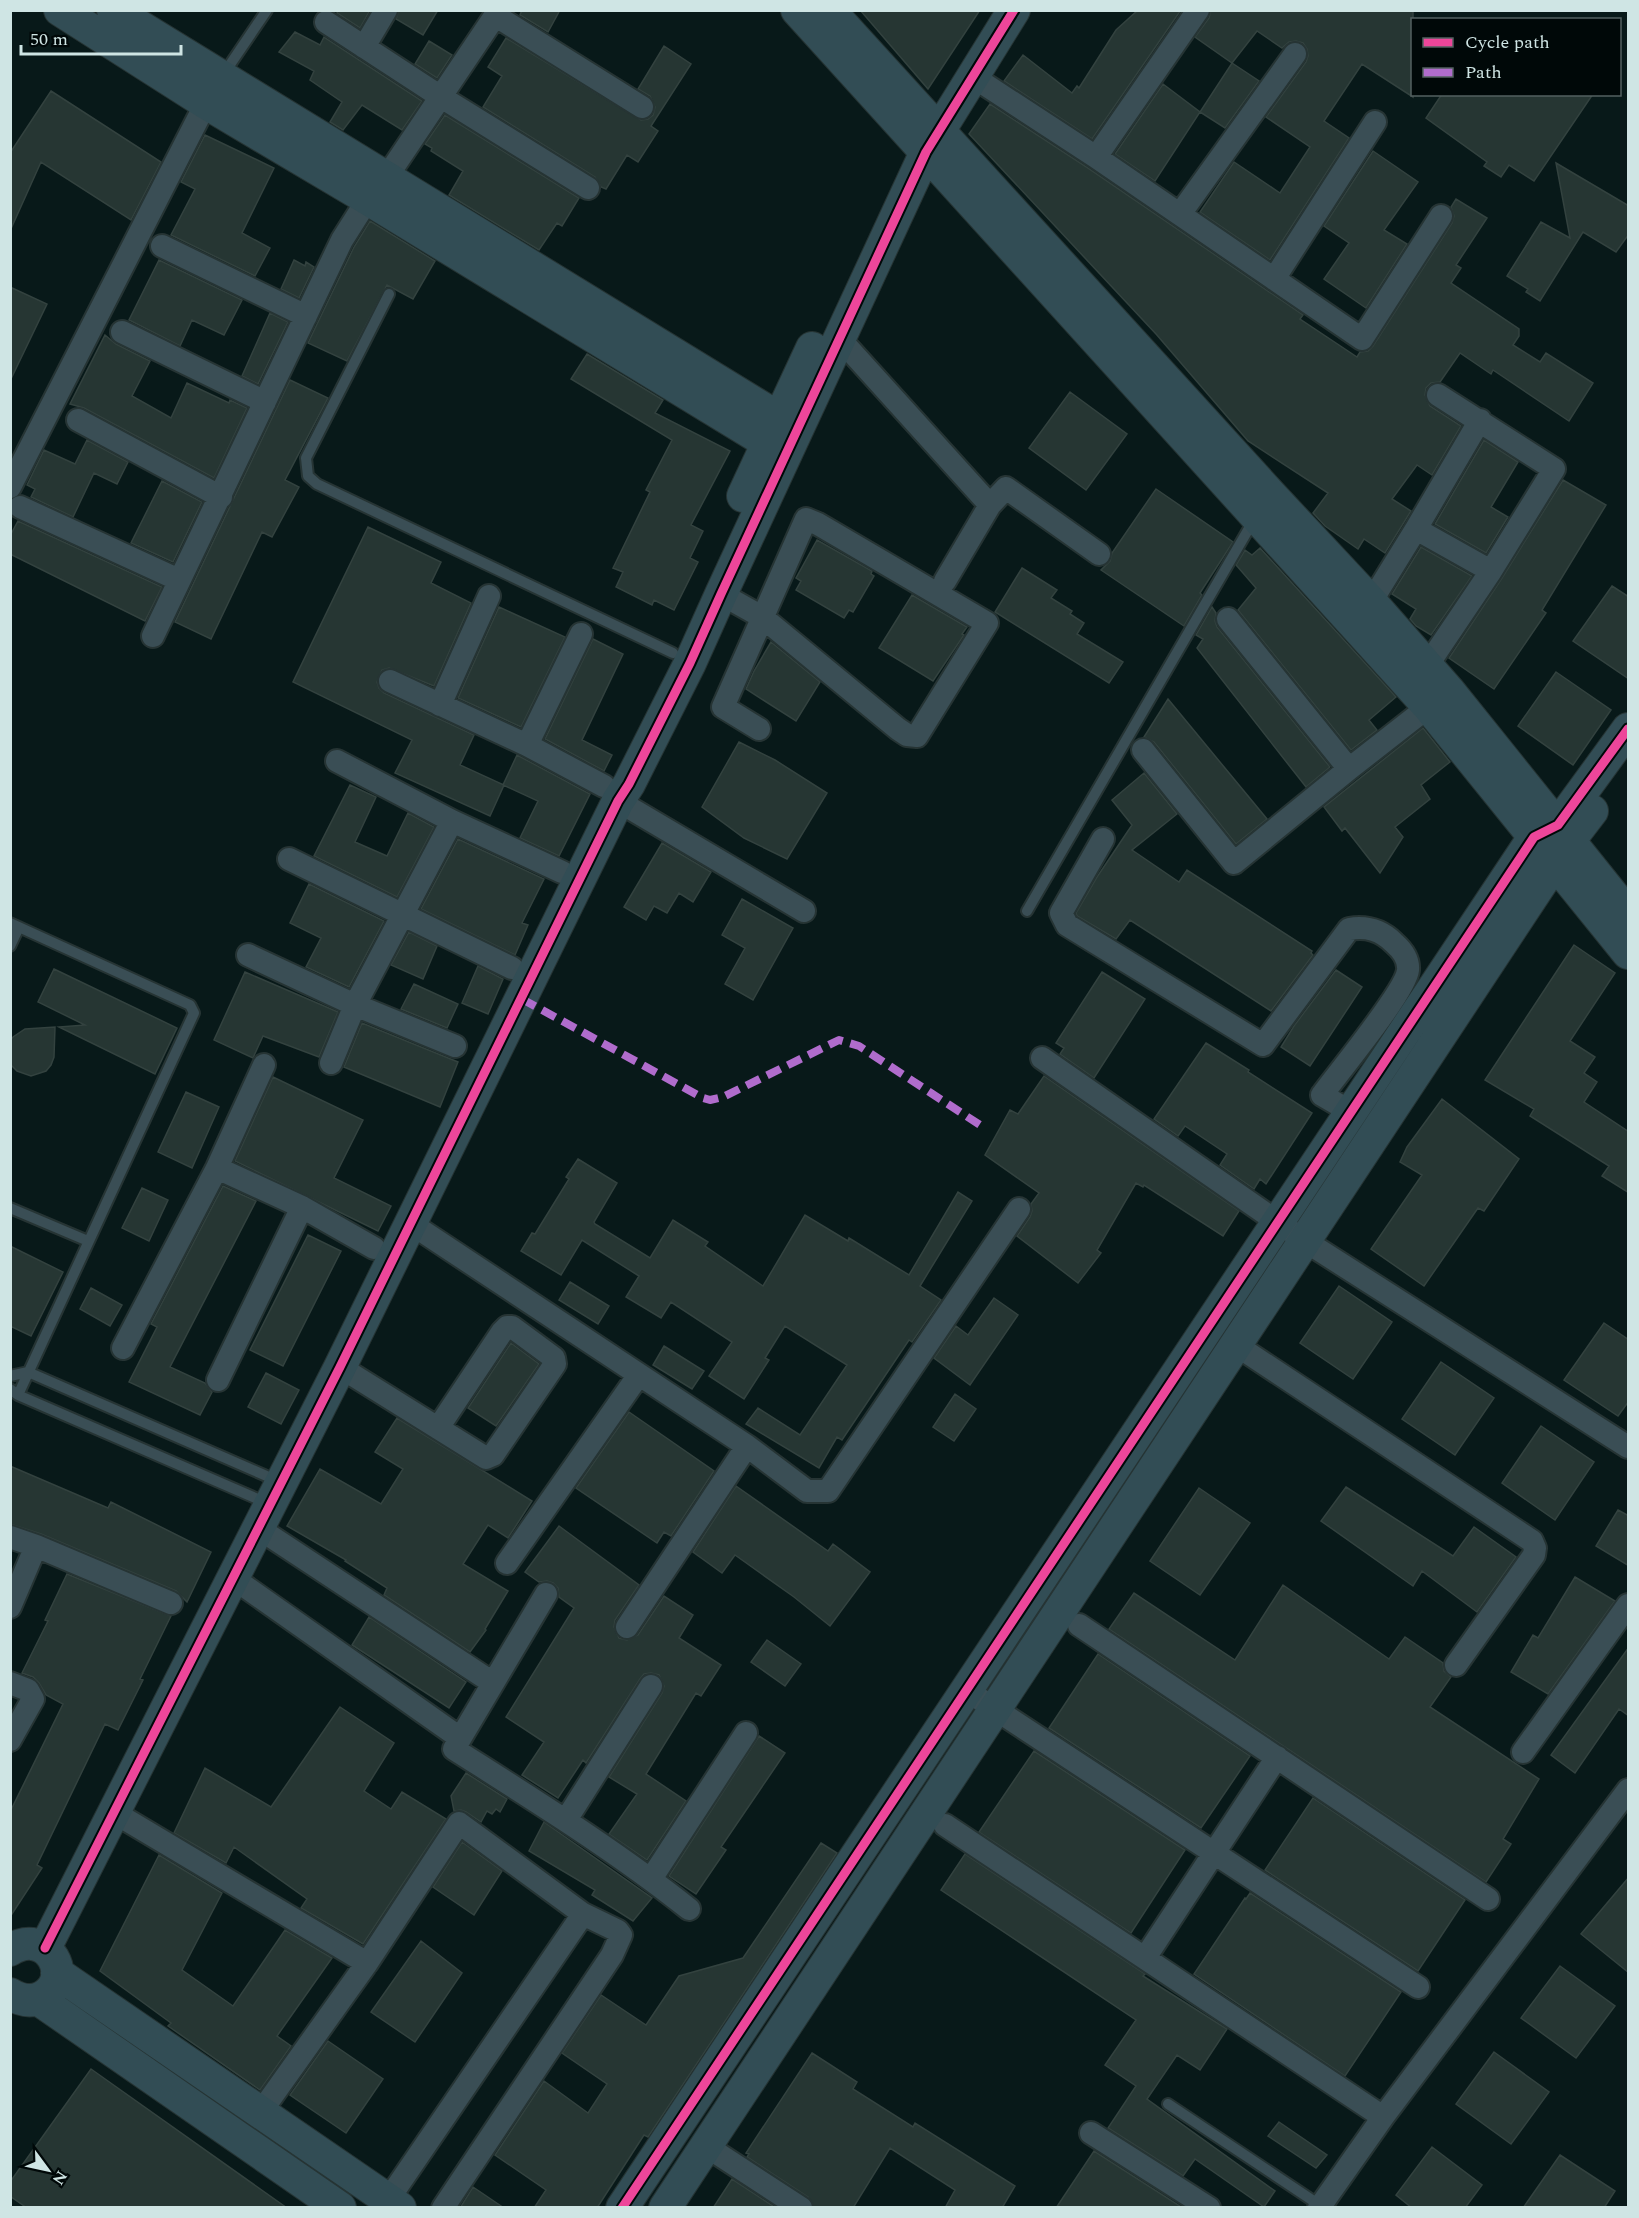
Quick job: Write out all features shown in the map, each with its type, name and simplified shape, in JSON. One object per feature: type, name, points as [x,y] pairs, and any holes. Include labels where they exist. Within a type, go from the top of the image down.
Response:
[{"type":"street","points":[[60,10],[214,90],[783,436]]},
{"type":"street","points":[[112,10],[214,90]]},
{"type":"street","points":[[364,46],[386,10]]},
{"type":"street","points":[[797,10],[925,134],[1439,699],[1554,842],[1629,953]]},
{"type":"street","points":[[829,10],[925,134]]},
{"type":"street","points":[[28,1950],[265,1497],[340,1367],[611,794],[673,652],[783,436],[925,134],[989,10]]},
{"type":"street","points":[[28,1950],[115,1812],[233,1578],[322,1357],[512,968],[562,872],[611,794],[629,784],[690,663],[783,436],[840,339],[925,134],[972,76],[1014,10]]},
{"type":"street","points":[[1096,157],[1198,10]]},
{"type":"street","points":[[153,636],[342,240],[497,13],[642,106]]},
{"type":"street","points":[[326,22],[441,97],[588,188]]},
{"type":"street","points":[[1180,214],[1295,54]]},
{"type":"street","points":[[972,76],[1096,157],[1362,339],[1441,216]]},
{"type":"street","points":[[10,487],[214,90]]},
{"type":"street","points":[[1274,279],[1375,122]]},
{"type":"street","points":[[162,246],[306,316]]},
{"type":"street","points":[[122,332],[265,402]]},
{"type":"street","points":[[840,339],[990,505]]},
{"type":"street","points":[[1416,674],[1491,571],[1554,469],[1438,395]]},
{"type":"street","points":[[78,420],[221,496]]},
{"type":"street","points":[[1360,611],[1416,530],[1480,420]]},
{"type":"street","points":[[945,581],[990,505],[1006,488],[1099,554]]},
{"type":"street","points":[[20,507],[179,580]]},
{"type":"street","points":[[720,594],[762,617],[907,735],[917,736],[987,623],[806,519],[762,617],[723,707],[759,729]]},
{"type":"street","points":[[1416,530],[1491,571]]},
{"type":"street","points":[[440,705],[489,596]]},
{"type":"street","points":[[1228,619],[1349,768]]},
{"type":"street","points":[[527,745],[581,634]]},
{"type":"street","points":[[390,681],[527,745],[804,911]]},
{"type":"street","points":[[1143,750],[1234,863],[1349,768],[1439,699]]},
{"type":"street","points":[[665,2208],[1305,1241],[1554,842],[1629,729]]},
{"type":"street","points":[[337,761],[452,821],[562,872]]},
{"type":"street","points":[[622,2208],[1351,1113],[1554,842],[1629,762]]},
{"type":"street","points":[[331,1063],[355,1005],[452,821]]},
{"type":"street","points":[[1103,839],[1061,914],[1067,925],[1263,1046],[1349,929],[1365,926],[1386,935],[1404,952],[1408,970],[1400,991],[1322,1095],[1351,1113]]},
{"type":"street","points":[[1554,842],[1629,914]]},
{"type":"street","points":[[289,859],[512,968]]},
{"type":"street","points":[[248,955],[355,1005],[455,1046]]},
{"type":"street","points":[[1042,1058],[1305,1241],[1629,1447]]},
{"type":"street","points":[[123,1348],[217,1168],[264,1065]]},
{"type":"street","points":[[217,1168],[302,1207],[374,1248]]},
{"type":"street","points":[[218,1380],[302,1207]]},
{"type":"street","points":[[410,1223],[747,1446],[807,1491],[828,1491],[1019,1209]]},
{"type":"street","points":[[340,1367],[486,1458],[490,1457],[555,1364],[554,1358],[512,1327],[507,1327],[438,1428]]},
{"type":"street","points":[[1236,1345],[1532,1541],[1535,1548],[1534,1555],[1456,1665]]},
{"type":"street","points":[[507,1563],[638,1376]]},
{"type":"street","points":[[627,1627],[747,1446]]},
{"type":"street","points":[[265,1497],[493,1683]]},
{"type":"street","points":[[10,1537],[171,1603]]},
{"type":"street","points":[[10,1607],[36,1546]]},
{"type":"street","points":[[233,1578],[460,1737]]},
{"type":"street","points":[[546,1594],[454,1749],[566,1820],[651,1879],[689,1909]]},
{"type":"street","points":[[1523,1752],[1629,1605]]},
{"type":"street","points":[[1079,1625],[1488,1899]]},
{"type":"street","points":[[10,1683],[28,1690],[33,1696],[10,1740]]},
{"type":"street","points":[[566,1820],[651,1686]]},
{"type":"street","points":[[966,1690],[1418,1987]]},
{"type":"street","points":[[651,1879],[746,1732]]},
{"type":"street","points":[[1145,1958],[1277,1757]]},
{"type":"street","points":[[1320,2207],[1383,2117],[1629,1790]]},
{"type":"street","points":[[115,1812],[367,1962]]},
{"type":"street","points":[[260,2113],[367,1962],[459,1823],[583,1914],[618,1931],[621,1935],[618,1944],[443,2208]]},
{"type":"street","points":[[945,1825],[1383,2117]]},
{"type":"street","points":[[28,1950],[394,2204],[583,1914]]},
{"type":"street","points":[[19,2000],[51,1989],[28,1950]]},
{"type":"street","points":[[19,2000],[340,2208]]},
{"type":"street","points":[[1091,2133],[1209,2208]]},
{"type":"street","points":[[706,2146],[801,2208]]},
{"type":"lane","points":[[214,90],[267,10]]},
{"type":"lane","points":[[389,294],[306,458],[308,476],[318,484],[673,652]]},
{"type":"lane","points":[[1027,911],[1263,506]]},
{"type":"lane","points":[[10,946],[15,925],[190,1005],[194,1013],[28,1372],[14,1392],[265,1497]]},
{"type":"lane","points":[[10,1208],[88,1241]]},
{"type":"lane","points":[[10,1376],[28,1372],[265,1497]]},
{"type":"lane","points":[[1168,2103],[1320,2207]]},
{"type":"building","points":[[338,10],[370,10],[360,28],[337,13]]},
{"type":"building","points":[[399,10],[438,10],[423,35],[396,19]]},
{"type":"building","points":[[522,10],[560,10],[548,32],[520,15]]},
{"type":"building","points":[[860,10],[980,10],[928,89]]},
{"type":"building","points":[[1138,10],[1181,10],[1092,139],[1004,81],[1023,55],[1072,93],[1077,86],[1079,88],[1116,30]]},
{"type":"building","points":[[1211,10],[1413,10],[1413,18],[1411,18],[1411,96],[1362,64],[1324,121],[1349,138],[1270,260],[1200,212],[1234,162],[1280,193],[1310,147],[1266,117],[1306,62],[1307,49],[1303,43],[1296,41],[1289,42],[1282,48],[1257,31],[1232,63],[1195,37],[1209,18]]},
{"type":"building","points":[[295,32],[320,45],[324,37],[422,101],[402,130],[362,105],[343,130],[330,122],[342,102],[310,80],[314,71],[279,52]]},
{"type":"building","points":[[506,38],[641,120],[653,115],[655,107],[650,96],[638,89],[664,46],[691,64],[651,126],[658,131],[638,162],[627,155],[606,189],[601,187],[595,177],[483,107],[502,76],[488,67]]},
{"type":"building","points":[[429,41],[452,55],[437,78],[415,64]]},
{"type":"building","points":[[1232,63],[1259,81],[1225,128],[1200,112]]},
{"type":"building","points":[[1163,84],[1200,112],[1155,181],[1115,154]]},
{"type":"building","points":[[51,91],[161,162],[131,220],[41,162],[10,231],[10,153]]},
{"type":"building","points":[[1441,96],[1592,96],[1534,181],[1509,165],[1501,177],[1484,166],[1487,162],[1426,118]]},
{"type":"building","points":[[990,104],[1303,315],[1300,319],[1357,357],[1360,352],[1368,351],[1373,346],[1452,223],[1454,216],[1451,207],[1456,199],[1487,218],[1456,265],[1461,268],[1451,283],[1519,329],[1519,336],[1513,345],[1540,362],[1546,353],[1593,383],[1569,421],[1493,370],[1491,374],[1460,353],[1440,382],[1431,383],[1426,388],[1425,395],[1430,406],[1461,426],[1432,475],[1417,465],[1392,499],[1411,511],[1385,553],[1364,539],[1358,549],[1325,526],[1313,513],[1328,493],[1248,441],[1156,334],[969,134]]},
{"type":"building","points":[[445,115],[579,198],[562,226],[557,223],[539,250],[449,195],[463,171],[431,151],[432,148],[425,144]]},
{"type":"building","points":[[205,135],[274,168],[242,233],[270,248],[255,276],[171,235],[195,189],[181,182]]},
{"type":"building","points":[[1373,151],[1418,182],[1384,230],[1407,244],[1366,308],[1324,279],[1349,243],[1324,226]]},
{"type":"building","points":[[1556,163],[1629,206],[1629,234],[1616,252],[1583,232],[1540,301],[1526,292],[1528,289],[1507,276],[1541,222],[1570,238]]},
{"type":"building","points":[[370,221],[435,261],[413,299],[387,285],[347,361],[308,343],[354,247]]},
{"type":"building","points":[[159,260],[242,300],[224,335],[192,320],[180,346],[129,320]]},
{"type":"building","points":[[294,260],[305,266],[306,262],[314,267],[299,298],[281,289]]},
{"type":"building","points":[[10,287],[47,304],[10,381]]},
{"type":"building","points":[[270,313],[288,322],[258,384],[242,376]]},
{"type":"building","points":[[105,335],[116,344],[150,361],[132,396],[171,418],[187,383],[229,403],[230,400],[247,408],[214,478],[84,408],[70,404]]},
{"type":"building","points":[[587,354],[663,400],[655,413],[730,451],[691,525],[703,531],[690,558],[698,562],[674,610],[654,600],[652,605],[616,587],[623,572],[613,568],[650,492],[646,490],[672,440],[571,379]]},
{"type":"building","points":[[290,380],[328,398],[285,480],[299,487],[272,537],[262,532],[211,639],[175,622]]},
{"type":"building","points":[[1070,392],[1127,434],[1086,490],[1029,448]]},
{"type":"building","points":[[87,440],[128,462],[117,484],[94,473],[73,517],[31,497],[35,489],[27,485],[44,450],[75,464]]},
{"type":"building","points":[[1484,440],[1518,462],[1491,507],[1508,517],[1486,553],[1435,524]]},
{"type":"building","points":[[1563,480],[1606,505],[1542,610],[1546,613],[1494,689],[1449,658]]},
{"type":"building","points":[[162,481],[202,502],[173,562],[131,543]]},
{"type":"building","points":[[1156,489],[1233,542],[1200,593],[1202,595],[1184,626],[1101,570],[1110,561],[1112,553]]},
{"type":"building","points":[[18,521],[162,587],[145,621],[10,554],[10,536]]},
{"type":"building","points":[[368,527],[441,562],[431,583],[471,603],[434,686],[389,668],[382,670],[377,682],[384,693],[474,735],[460,765],[504,785],[490,816],[395,773],[412,740],[293,682]]},
{"type":"building","points":[[817,540],[872,571],[871,574],[874,576],[853,612],[849,610],[844,618],[796,590],[801,581],[796,578]]},
{"type":"building","points":[[1421,547],[1472,576],[1431,635],[1416,626],[1410,619],[1416,609],[1392,594]]},
{"type":"building","points":[[1260,548],[1396,697],[1369,720],[1377,730],[1351,750],[1238,610],[1256,588],[1236,565],[1245,550],[1252,555]]},
{"type":"building","points":[[1022,568],[1057,590],[1051,598],[1072,611],[1070,614],[1084,623],[1077,634],[1123,662],[1109,683],[995,612]]},
{"type":"building","points":[[1612,586],[1629,597],[1629,679],[1573,641]]},
{"type":"building","points":[[912,595],[967,627],[933,681],[879,648]]},
{"type":"building","points":[[499,607],[565,637],[521,727],[458,698]]},
{"type":"building","points":[[1212,607],[1216,613],[1217,627],[1330,767],[1306,787],[1197,648],[1203,639],[1196,635]]},
{"type":"building","points":[[593,639],[623,654],[582,740],[612,755],[604,771],[545,739]]},
{"type":"building","points":[[771,642],[820,682],[796,721],[746,689]]},
{"type":"building","points":[[1556,672],[1611,710],[1573,765],[1518,726]]},
{"type":"building","points":[[1168,699],[1267,819],[1236,844],[1154,742],[1144,737]]},
{"type":"building","points":[[1423,728],[1450,762],[1421,785],[1430,799],[1395,827],[1403,837],[1380,873],[1345,828],[1342,831],[1324,807]]},
{"type":"building","points":[[739,742],[775,760],[827,793],[787,859],[744,838],[702,807]]},
{"type":"building","points":[[517,755],[590,794],[559,856],[520,838],[538,801],[503,785]]},
{"type":"building","points":[[1144,773],[1177,814],[1132,850],[1179,882],[1187,870],[1312,951],[1313,955],[1271,1011],[1130,920],[1116,939],[1077,916],[1076,913],[1097,877],[1132,825],[1112,800]]},
{"type":"building","points":[[350,785],[376,797],[355,842],[387,856],[408,813],[434,827],[397,897],[314,856]]},
{"type":"building","points":[[458,839],[544,879],[522,923],[528,925],[515,955],[421,909]]},
{"type":"building","points":[[662,843],[711,872],[693,902],[679,893],[667,913],[654,906],[646,920],[624,907]]},
{"type":"building","points":[[309,884],[384,921],[349,987],[306,967],[321,938],[290,923]]},
{"type":"building","points":[[742,899],[793,928],[753,1000],[725,984],[745,948],[722,935]]},
{"type":"building","points":[[409,932],[437,946],[423,979],[391,965]]},
{"type":"building","points":[[1574,945],[1615,973],[1570,1041],[1595,1057],[1584,1073],[1597,1082],[1584,1102],[1629,1132],[1629,1193],[1602,1176],[1609,1166],[1530,1116],[1534,1109],[1485,1080]]},
{"type":"building","points":[[478,966],[503,979],[488,1014],[462,1003]]},
{"type":"building","points":[[54,969],[177,1028],[155,1074],[59,1027],[85,1025],[38,1002]]},
{"type":"building","points":[[1336,970],[1362,987],[1310,1066],[1281,1047]]},
{"type":"building","points":[[245,972],[338,1012],[319,1057],[263,1036],[253,1058],[214,1040]]},
{"type":"building","points":[[1102,972],[1145,999],[1094,1078],[1060,1054],[1064,1048],[1056,1043]]},
{"type":"building","points":[[414,984],[458,1004],[447,1028],[401,1009]]},
{"type":"building","points":[[362,1023],[458,1062],[440,1107],[344,1067]]},
{"type":"building","points":[[55,1027],[54,1057],[46,1071],[31,1076],[17,1071],[10,1064],[10,1041],[13,1037],[25,1029]]},
{"type":"building","points":[[1206,1043],[1312,1113],[1266,1184],[1260,1179],[1254,1189],[1220,1165],[1227,1154],[1185,1126],[1178,1136],[1154,1119]]},
{"type":"building","points":[[1044,1076],[1239,1211],[1223,1236],[1144,1185],[1143,1187],[1136,1183],[1097,1250],[1101,1253],[1078,1283],[1017,1236],[1030,1217],[1031,1204],[1039,1193],[985,1155],[1010,1110],[1018,1114]]},
{"type":"building","points":[[273,1077],[363,1120],[334,1178],[391,1206],[378,1231],[235,1161]]},
{"type":"building","points":[[186,1092],[219,1107],[192,1168],[158,1152]]},
{"type":"building","points":[[1442,1099],[1519,1159],[1484,1211],[1478,1208],[1424,1286],[1371,1249],[1422,1175],[1400,1162],[1407,1147]]},
{"type":"building","points":[[578,1159],[617,1183],[594,1222],[595,1224],[650,1258],[673,1220],[708,1242],[705,1246],[763,1286],[805,1215],[848,1241],[849,1238],[909,1275],[958,1192],[972,1201],[920,1286],[941,1300],[912,1342],[909,1340],[842,1440],[837,1437],[819,1468],[746,1424],[758,1408],[800,1435],[847,1365],[785,1326],[765,1358],[769,1360],[744,1399],[709,1376],[732,1342],[671,1302],[661,1318],[626,1297],[639,1276],[582,1240],[561,1275],[521,1251],[532,1233],[535,1234],[569,1179],[566,1177]]},
{"type":"building","points":[[223,1186],[256,1201],[170,1367],[205,1383],[212,1392],[200,1415],[129,1382],[157,1327],[151,1324]]},
{"type":"building","points":[[142,1188],[168,1200],[149,1241],[122,1228]]},
{"type":"building","points":[[308,1235],[341,1251],[283,1366],[250,1350]]},
{"type":"building","points":[[10,1246],[63,1272],[31,1336],[10,1326]]},
{"type":"building","points":[[570,1282],[609,1306],[598,1324],[559,1300]]},
{"type":"building","points":[[1339,1286],[1392,1322],[1353,1379],[1300,1343]]},
{"type":"building","points":[[91,1288],[122,1305],[110,1326],[80,1309]]},
{"type":"building","points":[[994,1298],[1018,1315],[970,1385],[934,1358],[956,1326],[968,1335]]},
{"type":"building","points":[[1604,1323],[1629,1340],[1629,1401],[1618,1416],[1564,1380]]},
{"type":"building","points":[[511,1343],[539,1364],[496,1426],[468,1408]]},
{"type":"building","points":[[664,1346],[704,1371],[692,1389],[653,1365]]},
{"type":"building","points":[[1441,1362],[1494,1398],[1455,1455],[1402,1419]]},
{"type":"building","points":[[266,1373],[299,1390],[281,1424],[248,1407]]},
{"type":"building","points":[[955,1394],[976,1409],[954,1441],[933,1427]]},
{"type":"building","points":[[629,1412],[714,1471],[671,1536],[664,1532],[657,1543],[576,1488]]},
{"type":"building","points":[[397,1418],[532,1501],[508,1538],[488,1525],[463,1564],[508,1591],[486,1630],[470,1652],[384,1595],[387,1588],[346,1560],[287,1526],[320,1469],[381,1504],[403,1469],[375,1452]]},
{"type":"building","points":[[1541,1426],[1594,1462],[1555,1520],[1502,1483]]},
{"type":"building","points":[[10,1466],[108,1508],[111,1502],[211,1552],[187,1602],[176,1591],[41,1534],[10,1524]]},
{"type":"building","points":[[736,1486],[828,1551],[833,1544],[870,1572],[830,1626],[735,1555],[722,1573],[693,1552]]},
{"type":"building","points":[[1346,1487],[1453,1556],[1474,1527],[1516,1557],[1477,1612],[1422,1571],[1413,1586],[1321,1521]]},
{"type":"building","points":[[1199,1488],[1250,1523],[1200,1595],[1150,1561]]},
{"type":"building","points":[[1618,1510],[1629,1516],[1629,1566],[1596,1546]]},
{"type":"building","points":[[559,1526],[639,1585],[615,1620],[614,1627],[619,1638],[627,1640],[638,1635],[664,1596],[693,1615],[679,1638],[721,1665],[701,1696],[696,1693],[646,1774],[686,1801],[647,1860],[609,1834],[637,1794],[609,1777],[662,1693],[664,1686],[659,1675],[644,1674],[586,1763],[583,1760],[558,1798],[522,1775],[544,1742],[506,1717],[574,1608],[559,1597],[558,1588],[553,1583],[539,1582],[525,1572]]},
{"type":"building","points":[[67,1574],[171,1616],[118,1730],[105,1724],[37,1865],[42,1868],[10,1917],[10,1812],[63,1704],[46,1695],[33,1677],[22,1673],[48,1621],[45,1620]]},
{"type":"building","points":[[1575,1577],[1615,1601],[1548,1694],[1511,1672],[1533,1635],[1538,1638]]},
{"type":"building","points":[[1283,1585],[1389,1659],[1405,1637],[1443,1663],[1444,1671],[1451,1677],[1430,1707],[1539,1779],[1503,1839],[1511,1844],[1486,1882],[1109,1629],[1134,1593],[1235,1660]]},
{"type":"building","points":[[369,1617],[466,1682],[449,1708],[352,1645]]},
{"type":"building","points":[[767,1640],[801,1664],[785,1686],[751,1662]]},
{"type":"building","points":[[1629,1647],[1629,1716],[1619,1709],[1575,1773],[1551,1755]]},
{"type":"building","points":[[1098,1654],[1250,1756],[1201,1828],[1049,1728]]},
{"type":"building","points":[[340,1707],[394,1743],[364,1791],[391,1809],[402,1792],[446,1819],[363,1944],[301,1908],[307,1899],[234,1847],[226,1863],[174,1833],[205,1768],[271,1807]]},
{"type":"building","points":[[759,1736],[785,1753],[721,1847],[726,1850],[696,1894],[669,1876]]},
{"type":"building","points":[[1034,1751],[1185,1850],[1131,1933],[979,1832]]},
{"type":"building","points":[[466,1773],[507,1799],[500,1812],[496,1809],[492,1814],[487,1811],[481,1822],[466,1812],[454,1811],[451,1796]]},
{"type":"building","points":[[1313,1798],[1465,1900],[1418,1971],[1265,1870]]},
{"type":"building","points":[[544,1822],[652,1898],[633,1921],[592,1895],[595,1890],[529,1851]]},
{"type":"building","points":[[462,1842],[502,1871],[474,1915],[433,1887]]},
{"type":"building","points":[[821,1843],[837,1853],[648,2137],[644,2135],[597,2208],[534,2208],[546,2190],[495,2155],[544,2081],[588,2113],[607,2084],[562,2053],[601,1995],[646,2025],[679,1976],[743,1958]]},
{"type":"building","points":[[965,1854],[1145,1974],[1143,1976],[1227,2029],[1200,2070],[1177,2055],[1147,2099],[1275,2191],[1264,2207],[1195,2159],[1183,2176],[1108,2128],[1136,2086],[1105,2065],[1136,2020],[941,1890]]},
{"type":"building","points":[[159,1855],[222,1893],[182,1970],[233,2006],[285,1930],[332,1958],[277,2036],[291,2046],[260,2090],[168,2026],[171,2023],[100,1971]]},
{"type":"building","points":[[1629,1877],[1629,1973],[1581,1934]]},
{"type":"building","points":[[1250,1893],[1401,1992],[1345,2076],[1194,1974]]},
{"type":"building","points":[[421,1941],[462,1973],[415,2042],[371,2012]]},
{"type":"building","points":[[1560,1966],[1615,2006],[1576,2058],[1521,2018]]},
{"type":"building","points":[[328,2041],[383,2079],[346,2133],[290,2095]]},
{"type":"building","points":[[1494,2052],[1549,2092],[1511,2144],[1456,2104]]},
{"type":"building","points":[[812,2053],[857,2082],[853,2089],[913,2127],[915,2123],[1015,2186],[1002,2208],[945,2208],[955,2190],[890,2148],[853,2208],[814,2208],[808,2197],[747,2157],[749,2154],[746,2153]]},
{"type":"building","points":[[91,2069],[287,2208],[27,2208],[10,2196],[10,2182]]},
{"type":"building","points":[[1279,2122],[1327,2155],[1316,2168],[1268,2136]]},
{"type":"building","points":[[1432,2147],[1482,2185],[1465,2208],[1412,2208],[1396,2195]]},
{"type":"building","points":[[1094,2151],[1183,2208],[1056,2208]]},
{"type":"building","points":[[1560,2155],[1615,2191],[1604,2208],[1523,2208]]},
{"type":"building","points":[[732,2179],[776,2208],[713,2208]]},
{"type":"building","points":[[473,2187],[504,2208],[460,2208]]},
{"type":"marked path","points":[[522,999],[710,1100],[723,1097],[839,1040],[859,1046],[980,1125]]},
{"type":"cycle path","points":[[45,1948],[340,1367],[618,801],[629,784],[690,663],[926,152],[1014,10]]},
{"type":"cycle path","points":[[622,2208],[1534,837],[1558,825],[1628,729]]}]
